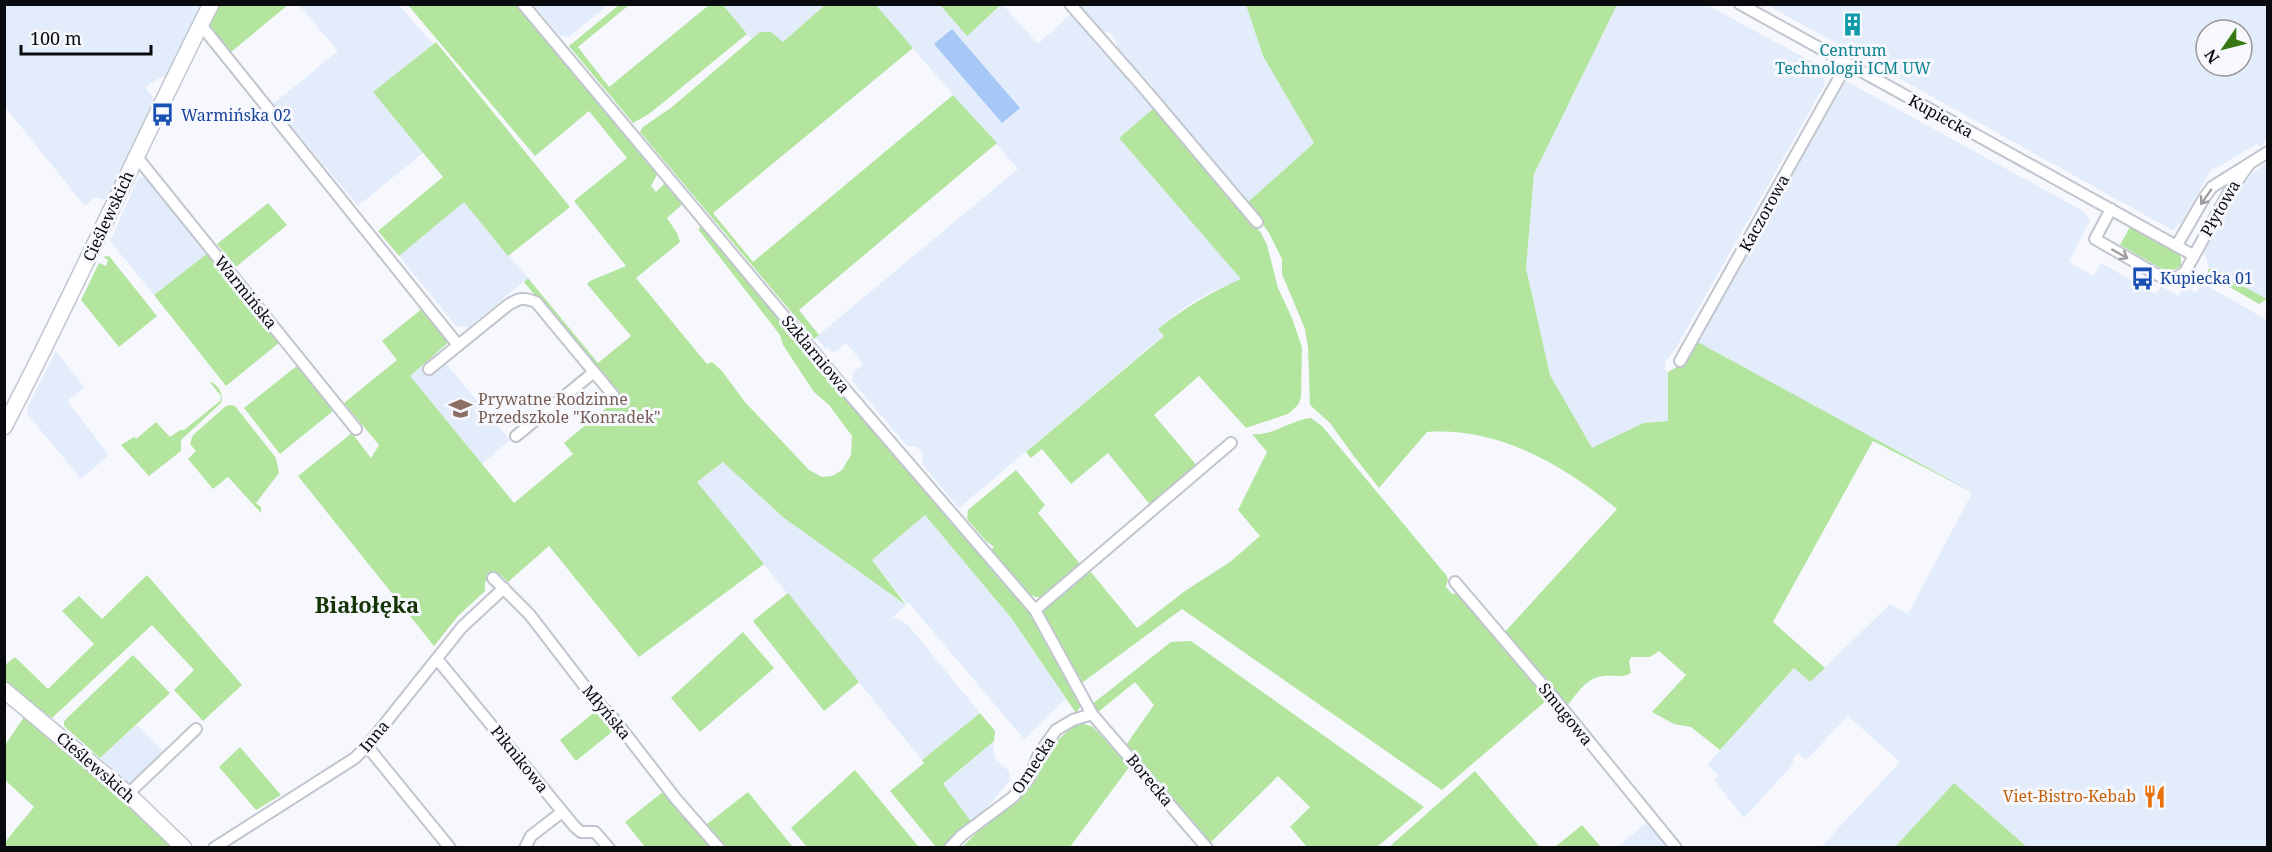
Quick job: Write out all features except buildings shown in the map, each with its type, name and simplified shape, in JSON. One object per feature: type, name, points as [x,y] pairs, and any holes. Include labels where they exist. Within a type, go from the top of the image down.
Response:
[{"type":"street","name":"Cieślewskich","points":[[4,427],[37,365],[211,4]]},
{"type":"street","name":"Szklarniowa","points":[[523,4],[850,395],[1035,610],[1092,714]]},
{"type":"street","points":[[1070,4],[1257,222]]},
{"type":"street","name":"Kupiecka","points":[[1740,4],[2193,255]]},
{"type":"street","points":[[201,25],[458,345]]},
{"type":"street","name":"Kaczorowa","points":[[1680,361],[1847,64]]},
{"type":"street","name":"Płytowa","points":[[2177,245],[2212,187],[2268,152]]},
{"type":"street","name":"Warmińska","points":[[136,156],[356,429]]},
{"type":"street","name":"Płytowa","points":[[2193,255],[2233,186],[2250,163]]},
{"type":"street","points":[[2111,209],[2095,239],[2163,278],[2173,280],[2179,277],[2185,272],[2193,255]]},
{"type":"street","points":[[429,369],[508,305],[519,298],[527,299],[536,302],[613,395]]},
{"type":"street","points":[[516,436],[594,372]]},
{"type":"street","points":[[1035,610],[1231,443]]},
{"type":"street","name":"Młyńska","points":[[493,578],[530,615],[596,701],[719,848]]},
{"type":"street","name":"Smugowa","points":[[1455,582],[1553,697],[1676,848]]},
{"type":"street","name":"Inna","points":[[214,848],[346,765],[367,746],[462,627],[504,588]]},
{"type":"street","name":"Piknikowa","points":[[437,659],[577,830],[585,833],[595,832],[609,848]]},
{"type":"street","name":"Cieślewskich","points":[[4,690],[128,794],[184,848]]},
{"type":"street","name":"Ornecka","points":[[950,848],[960,836],[1013,797],[1029,778],[1039,754],[1056,730],[1073,720],[1092,714]]},
{"type":"street","name":"Borecka","points":[[1092,714],[1207,848]]},
{"type":"street","points":[[128,794],[196,729]]},
{"type":"street","points":[[367,746],[450,848]]},
{"type":"street","points":[[525,848],[531,836],[562,812]]},
{"type":"shaded area","points":[[4,5],[202,5],[166,79],[163,76],[145,87],[155,100],[109,197],[104,200],[95,197],[85,206],[5,107]]},
{"type":"shaded area","points":[[299,5],[399,5],[433,44],[373,92],[424,152],[358,206],[273,104],[338,51]]},
{"type":"shaded area","points":[[534,5],[608,5],[569,37],[560,36]]},
{"type":"shaded area","points":[[723,5],[825,5],[783,42],[760,32],[751,39]]},
{"type":"shaded area","points":[[875,5],[940,5],[967,35],[1003,5],[1038,44],[1072,13],[1101,51],[1106,53],[1154,108],[1119,138],[1242,279],[1207,294],[1159,328],[1164,335],[959,508],[922,464],[923,454],[917,447],[907,446],[852,381],[853,373],[863,364],[857,356],[846,343],[832,352],[828,347],[825,349],[816,337],[1018,169]]},
{"type":"shaded area","points":[[1077,5],[1246,5],[1263,56],[1314,143],[1247,203],[1152,90],[1153,86],[1143,75],[1140,76],[1117,48],[1116,40],[1110,33],[1100,30]]},
{"type":"shaded area","points":[[1617,5],[1707,5],[1820,66],[1825,84],[1676,348],[1665,362],[1665,369],[1668,372],[1669,421],[1643,423],[1592,449],[1550,375],[1526,268],[1534,174]]},
{"type":"shaded area","points":[[1767,5],[2267,5],[2267,138],[2261,147],[2257,144],[2215,169],[2212,168],[2181,223],[2172,230]]},
{"type":"shaded area","points":[[1846,81],[2083,211],[2090,220],[2069,262],[2093,276],[2101,263],[2156,294],[2161,286],[2178,296],[2184,286],[2197,293],[2202,283],[2267,320],[2267,847],[2027,847],[1954,783],[1895,847],[1821,847],[1900,762],[1848,716],[1806,760],[1798,753],[1793,759],[1793,764],[1744,818],[1714,780],[1719,775],[1707,765],[1794,668],[1810,682],[1890,604],[1908,614],[1972,493],[1696,341]]},
{"type":"shaded area","points":[[2267,162],[2267,300],[2209,268],[2204,252],[2236,193],[2252,174]]},
{"type":"shaded area","points":[[146,176],[208,253],[154,295],[110,241],[139,177]]},
{"type":"shaded area","points":[[464,202],[528,278],[469,327],[456,326],[399,256]]},
{"type":"shaded area","points":[[56,351],[84,387],[67,401],[109,455],[81,479],[28,415],[27,408]]},
{"type":"shaded area","name":"Prywatne Rodzinne Przedszkole \"Konradek\"","points":[[437,353],[510,440],[482,464],[410,376]]},
{"type":"shaded area","points":[[724,462],[784,518],[906,605],[893,617],[908,625],[980,713],[922,760],[697,482]]},
{"type":"shaded area","points":[[925,515],[1012,619],[1066,699],[1024,739],[909,603],[907,604],[872,560]]},
{"type":"shaded area","points":[[137,725],[164,752],[130,784],[100,758]]},
{"type":"shaded area","points":[[994,741],[993,751],[996,760],[1009,771],[1010,780],[973,824],[943,785]]},
{"type":"shaded area","points":[[1646,823],[1668,847],[1618,847]]},
{"type":"green space","points":[[875,4],[913,48],[713,213],[753,262],[953,95],[997,143],[799,310],[819,335],[814,339],[640,132],[643,127],[672,107],[760,32],[771,32],[783,42],[825,5]]},
{"type":"green space","points":[[940,4],[1002,4],[967,36],[940,5]]},
{"type":"green space","points":[[219,5],[288,5],[231,52],[213,34],[209,26]]},
{"type":"green space","points":[[408,5],[516,5],[656,170],[657,175],[651,186],[656,192],[667,183],[684,203],[667,218],[680,242],[636,278],[707,364],[712,362],[722,371],[745,402],[809,470],[822,477],[832,476],[842,470],[851,455],[852,436],[829,405],[814,392],[783,345],[780,335],[698,229],[703,225],[1027,607],[1043,631],[1081,706],[1076,713],[1012,619],[925,515],[872,560],[906,605],[784,518],[723,462],[697,482],[764,564],[639,657],[549,546],[508,582],[497,572],[485,582],[485,591],[458,616],[434,646],[298,476],[352,433],[371,458],[379,445],[344,403],[397,360],[382,341],[423,308],[450,341],[410,376],[514,503],[573,454],[564,443],[619,397],[524,282],[528,278],[598,363],[631,336],[587,284],[626,266],[574,201],[627,158],[589,111],[535,156]]},
{"type":"green space","points":[[619,5],[629,5],[578,47],[609,87],[709,5],[723,5],[747,34],[649,114],[633,123],[569,46]]},
{"type":"green space","points":[[1246,5],[1617,5],[1534,174],[1526,268],[1550,375],[1592,448],[1643,423],[1668,421],[1668,372],[1684,363],[1696,341],[1972,492],[1873,441],[1773,622],[1825,668],[1810,682],[1794,668],[1720,750],[1691,727],[1674,724],[1652,712],[1686,675],[1659,651],[1650,657],[1631,657],[1629,661],[1631,673],[1627,675],[1597,677],[1582,687],[1567,706],[1503,634],[1617,509],[1575,478],[1529,452],[1479,436],[1454,432],[1427,432],[1379,488],[1330,423],[1310,405],[1308,347],[1305,329],[1282,274],[1282,259],[1269,233],[1247,203],[1314,143],[1263,56]]},
{"type":"green space","points":[[436,42],[570,207],[508,256],[464,202],[399,256],[378,231],[443,177],[373,92]]},
{"type":"green space","points":[[1154,108],[1261,233],[1267,245],[1278,288],[1302,347],[1301,398],[1298,405],[1288,414],[1246,428],[1199,376],[1154,415],[1198,467],[1151,506],[1108,453],[1071,484],[1042,449],[1031,458],[1026,452],[1164,336],[1158,329],[1198,301],[1241,279],[1119,138]]},
{"type":"green space","points":[[268,203],[287,225],[236,267],[217,244]]},
{"type":"green space","points":[[2131,225],[2177,251],[2181,258],[2181,266],[2166,271],[2120,245]]},
{"type":"green space","points":[[208,253],[280,342],[226,386],[154,295]]},
{"type":"green space","points":[[109,256],[157,316],[119,347],[81,300],[99,263],[106,266],[108,260],[103,257]]},
{"type":"green space","points":[[2209,268],[2267,299],[2259,304],[2207,274]]},
{"type":"green space","points":[[298,365],[333,411],[280,454],[244,408]]},
{"type":"green space","points":[[209,381],[220,390],[222,396],[221,403],[181,440],[181,451],[149,476],[121,445],[134,437],[136,439],[156,422],[170,437],[184,430],[220,401],[221,396]]},
{"type":"green space","points":[[226,406],[235,406],[276,458],[279,473],[256,503],[261,507],[261,513],[228,477],[213,489],[188,459],[196,451],[190,444],[193,435]]},
{"type":"green space","points":[[1311,418],[1322,426],[1446,575],[1448,580],[1446,587],[1452,594],[1458,593],[1547,700],[1442,790],[1182,609],[1079,685],[1043,611],[1090,571],[1137,628],[1185,591],[1230,562],[1260,536],[1238,510],[1267,452],[1252,434],[1268,433]]},
{"type":"green space","points":[[1016,470],[1045,505],[1038,513],[1081,565],[1041,597],[1034,597],[1020,588],[990,551],[994,547],[967,519],[968,510]]},
{"type":"green space","points":[[147,575],[242,685],[203,721],[174,690],[194,670],[152,625],[52,718],[7,684],[5,665],[15,657],[48,689],[94,644],[62,611],[79,596],[102,619]]},
{"type":"green space","points":[[788,593],[859,682],[824,711],[753,621]]},
{"type":"green space","points":[[743,632],[774,668],[700,732],[671,698]]},
{"type":"green space","points":[[1191,641],[1424,807],[1377,847],[1307,847],[1290,827],[1310,807],[1278,776],[1210,843],[1126,745],[1154,705],[1135,682],[1097,713],[1091,705],[1171,642]]},
{"type":"green space","points":[[133,655],[170,693],[100,758],[64,726],[64,721]]},
{"type":"green space","points":[[596,711],[613,731],[576,761],[560,740]]},
{"type":"green space","points":[[980,713],[995,731],[994,741],[943,784],[973,824],[942,847],[936,847],[890,791],[924,763],[922,760]]},
{"type":"green space","points":[[24,717],[30,717],[166,837],[175,848],[5,848],[5,842],[34,807],[4,779],[5,745]]},
{"type":"green space","points":[[1078,722],[1093,727],[1130,766],[1070,847],[961,848],[1015,801],[1037,778],[1051,746]]},
{"type":"green space","points":[[240,747],[281,795],[256,810],[219,767]]},
{"type":"green space","points":[[855,770],[919,847],[807,847],[791,828]]},
{"type":"green space","points":[[1475,771],[1540,847],[1389,847]]},
{"type":"green space","points":[[1954,783],[2027,847],[1895,847]]},
{"type":"green space","points":[[664,791],[709,847],[645,847],[625,822]]},
{"type":"green space","points":[[748,792],[793,847],[726,847],[707,824]]},
{"type":"green space","points":[[1582,825],[1601,847],[1555,847]]},
{"type":"water","points":[[952,29],[1020,108],[1002,123],[934,44]]},
{"type":"place","name":"Centrum Technologii ICM UW","points":[[1853,25]]},
{"type":"place","name":"Warmińska 02","points":[[163,115]]},
{"type":"place","name":"Kupiecka 01","points":[[2142,278]]},
{"type":"place","name":"Prywatne Rodzinne Przedszkole \"Konradek\"","points":[[460,408]]},
{"type":"place","name":"Viet-Bistro-Kebab","points":[[2154,796]]},
{"type":"district","name":"Białołęka","points":[[367,604]]}]
